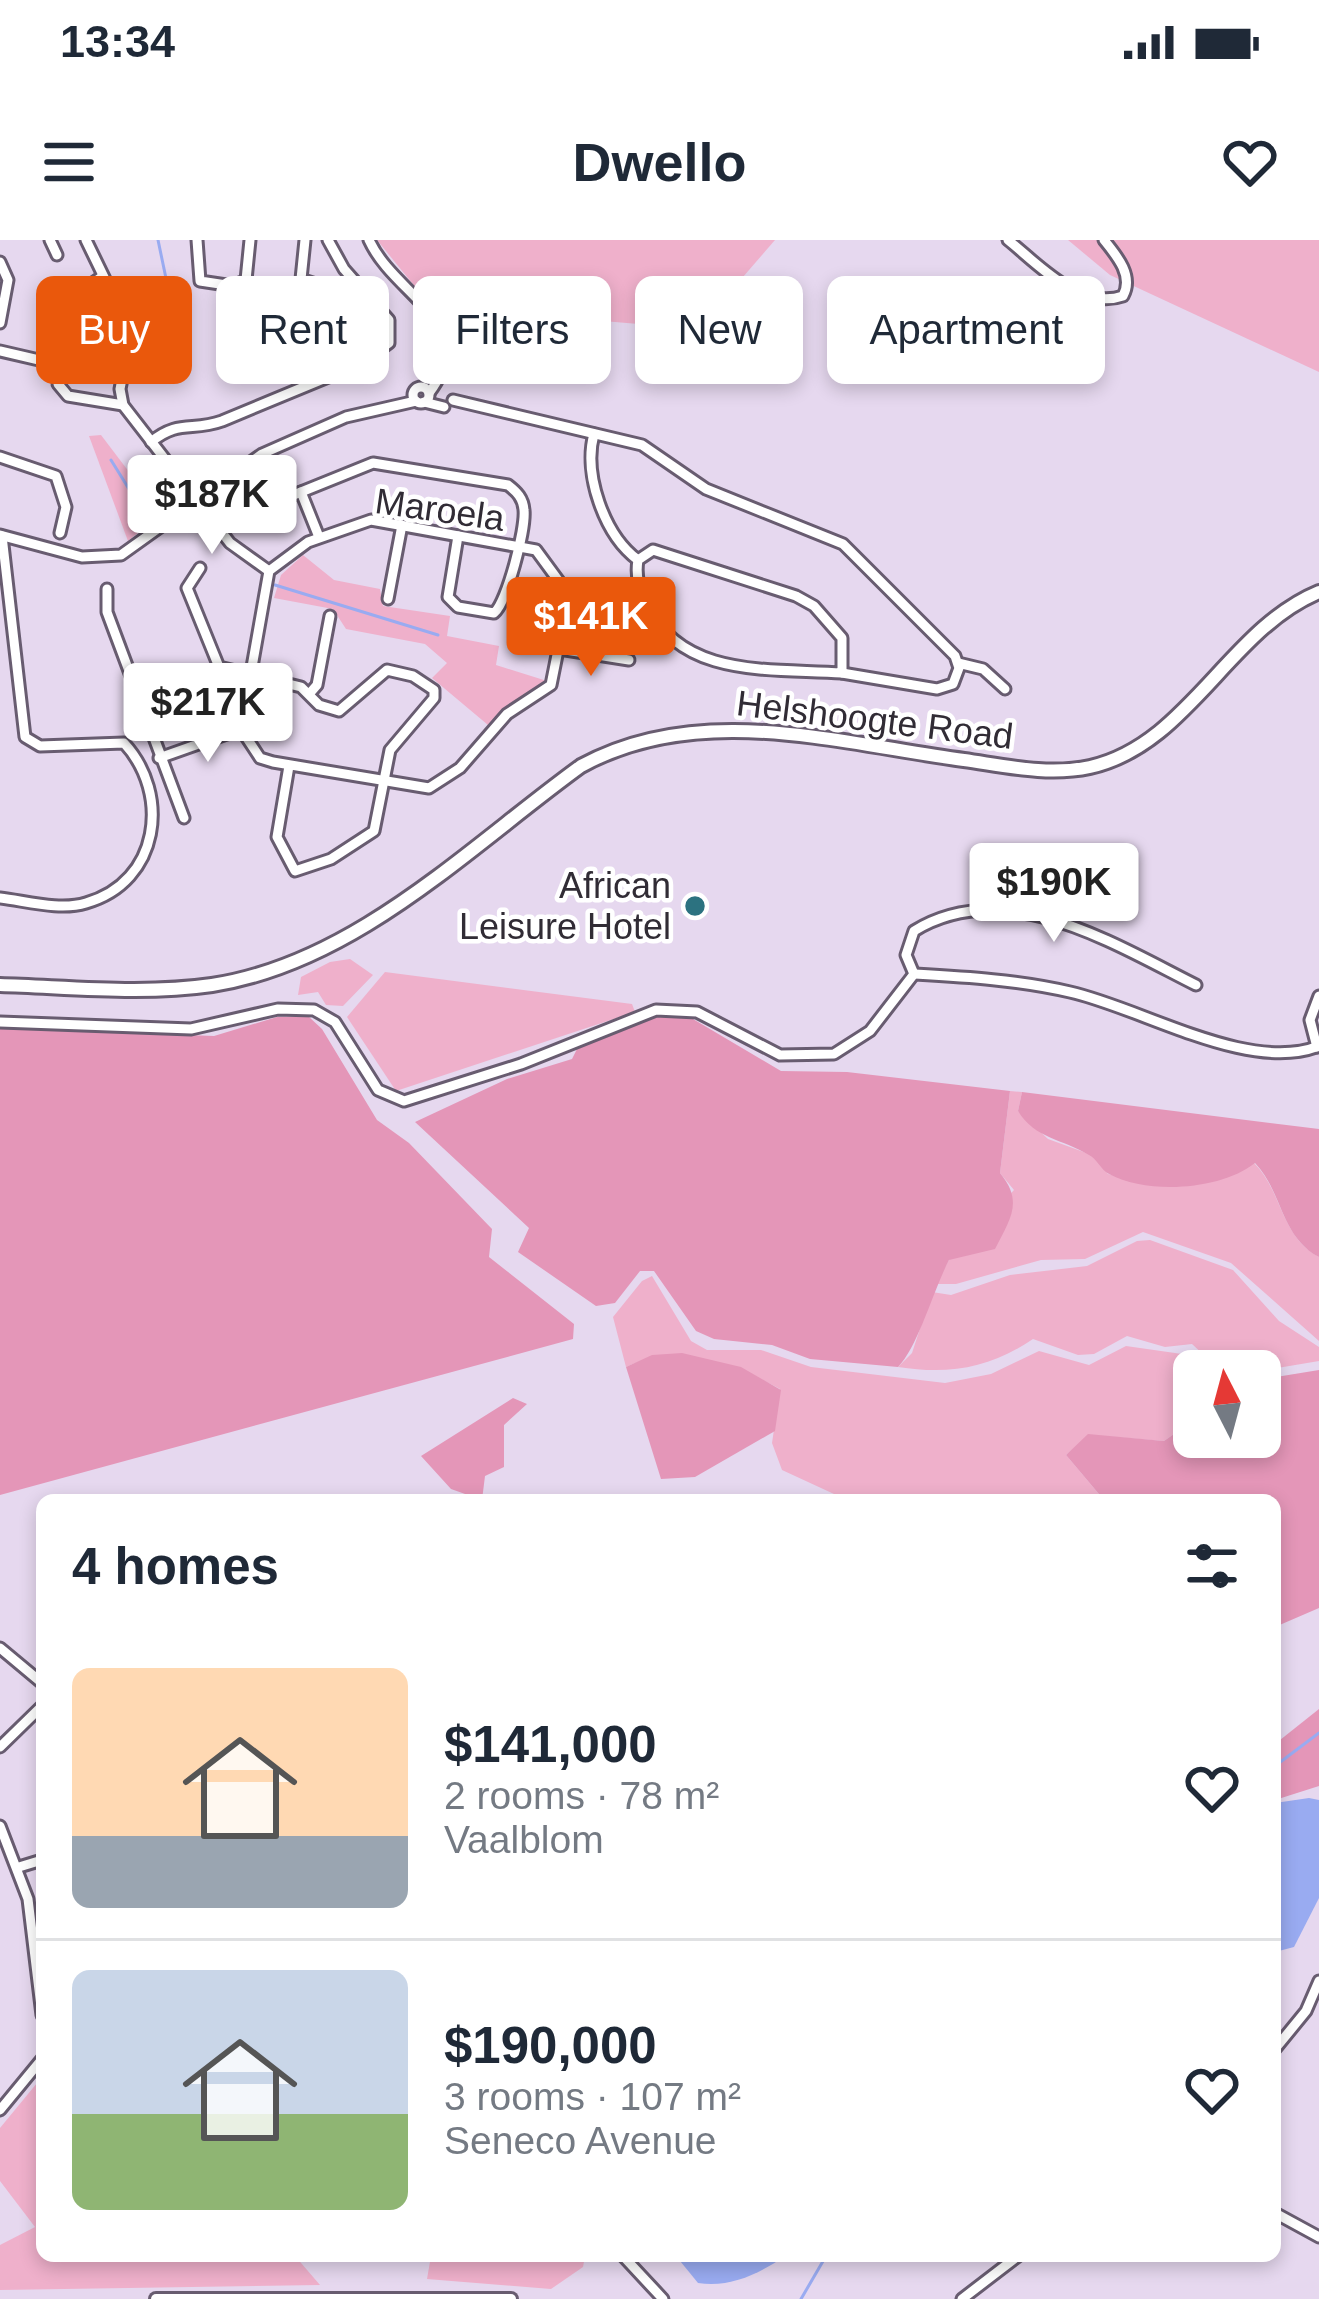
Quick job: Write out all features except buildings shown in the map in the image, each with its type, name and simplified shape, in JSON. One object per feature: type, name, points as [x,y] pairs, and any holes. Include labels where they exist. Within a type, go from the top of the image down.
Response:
[{"type":"main road","name":"Helshoogte Road","points":[[0,985],[171,988],[281,967],[361,928],[580,766],[619,746],[666,733],[738,730],[1045,771],[1097,765],[1154,734],[1266,623],[1319,592]]},
{"type":"street","points":[[50,240],[57,256]]},
{"type":"street","points":[[86,240],[103,276]]},
{"type":"street","points":[[197,240],[200,281],[233,286],[246,280],[250,240]]},
{"type":"street","points":[[301,276],[305,240]]},
{"type":"street","points":[[151,442],[180,425],[208,427],[223,422],[383,350],[392,335],[389,320],[344,269],[328,240]]},
{"type":"street","points":[[369,240],[446,336],[446,364],[433,399]]},
{"type":"street","points":[[1008,240],[1075,290],[1103,300],[1123,296],[1127,285],[1104,240]]},
{"type":"street","points":[[0,262],[8,280],[0,323]]},
{"type":"street","points":[[0,352],[36,360]]},
{"type":"street","points":[[58,384],[68,396],[123,405]]},
{"type":"street","points":[[121,384],[123,405],[194,500],[230,543],[269,572],[241,729],[160,758]]},
{"type":"street","points":[[0,898],[79,905],[113,890],[147,850],[155,808],[146,770],[124,743],[50,746],[25,737],[1,536],[82,557],[111,558],[140,544],[262,454],[346,417],[399,402],[433,399],[642,445],[706,489],[843,544],[958,663],[983,669],[1006,688]]},
{"type":"street","points":[[594,434],[588,458],[592,480],[623,550],[638,560]]},
{"type":"street","points":[[0,458],[56,476],[67,507],[60,533]]},
{"type":"street","points":[[259,509],[373,463],[500,482],[516,490],[524,508],[504,605],[486,613],[458,607],[448,597],[458,536]]},
{"type":"street","points":[[301,492],[319,537]]},
{"type":"street","name":"Maroela","points":[[241,729],[260,758],[429,788],[449,777],[507,714],[544,694],[569,595],[536,550],[371,520],[319,537],[269,572]]},
{"type":"street","points":[[388,599],[402,525]]},
{"type":"street","points":[[638,560],[664,550],[814,606],[842,638],[842,673]]},
{"type":"street","points":[[638,560],[635,576],[656,622],[697,658],[842,673],[937,689],[953,684],[958,663]]},
{"type":"street","points":[[200,568],[187,588],[214,661],[225,672],[310,693],[319,706],[347,710],[387,670],[413,676],[434,690],[434,698],[390,750],[374,831],[331,859],[296,871],[278,837],[289,766]]},
{"type":"street","points":[[107,590],[106,612],[184,818]]},
{"type":"street","points":[[310,693],[317,685],[330,616]]},
{"type":"street","points":[[559,649],[629,660]]},
{"type":"street","points":[[914,974],[906,955],[914,931],[964,912],[996,910],[1080,930],[1196,986]]},
{"type":"street","points":[[0,1022],[191,1029],[278,1009],[314,1010],[335,1022],[378,1090],[404,1101],[520,1064],[656,1010],[697,1012],[780,1054],[834,1054],[870,1031],[914,974]]},
{"type":"street","points":[[914,974],[1072,992],[1234,1046],[1291,1055],[1318,1047],[1310,1020],[1319,996]]},
{"type":"street","points":[[0,1648],[36,1678]]},
{"type":"street","points":[[0,1747],[36,1712]]},
{"type":"street","points":[[0,1826],[19,1868],[35,1936],[36,2002]]},
{"type":"street","points":[[19,1868],[36,1862]]},
{"type":"street","points":[[1281,2042],[1306,2011],[1319,1981]]},
{"type":"street","points":[[0,2110],[36,2067]]},
{"type":"street","points":[[1281,2216],[1319,2236]]},
{"type":"street","points":[[629,2262],[663,2299]]},
{"type":"street","points":[[962,2299],[1010,2262]]},
{"type":"street","points":[[156,2299],[511,2299]]},
{"type":"shaded area","points":[[377,240],[775,240],[744,276],[635,276],[635,324],[611,322],[611,276],[413,276],[413,284]]},
{"type":"shaded area","points":[[1068,240],[1319,240],[1319,372],[1110,275]]},
{"type":"shaded area","points":[[101,435],[161,514],[128,541],[89,436]]},
{"type":"shaded area","points":[[303,555],[334,580],[380,589],[383,606],[450,616],[447,636],[499,646],[496,665],[547,681],[543,689],[516,701],[488,725],[432,678],[447,663],[425,644],[346,629],[333,609],[274,598],[281,575]]},
{"type":"shaded area","points":[[350,959],[373,975],[343,1006],[326,1005],[318,992],[298,995],[301,977],[330,962]]},
{"type":"shaded area","points":[[385,972],[632,1004],[635,1012],[396,1091],[347,1017]]},
{"type":"shaded area","points":[[665,1013],[693,1019],[781,1071],[847,1072],[1010,1091],[1000,1173],[1013,1202],[1010,1219],[995,1249],[949,1260],[919,1333],[898,1367],[810,1359],[772,1345],[714,1339],[696,1331],[654,1271],[640,1271],[615,1303],[596,1306],[518,1252],[529,1228],[415,1122],[507,1079],[572,1059],[579,1045]]},
{"type":"shaded area","points":[[308,1016],[322,1029],[377,1120],[409,1143],[492,1229],[489,1257],[574,1324],[573,1339],[0,1495],[0,1028],[214,1036],[277,1017]]},
{"type":"shaded area","points":[[1010,1091],[1022,1092],[1018,1111],[1048,1139],[1092,1155],[1108,1174],[1186,1186],[1254,1163],[1296,1238],[1319,1257],[1319,1341],[1231,1263],[1143,1232],[1085,1259],[1041,1260],[956,1284],[936,1284],[949,1260],[1014,1190],[1000,1173]]},
{"type":"shaded area","points":[[1022,1092],[1319,1129],[1319,1257],[1296,1238],[1255,1163],[1223,1179],[1184,1187],[1125,1181],[1106,1172],[1089,1155],[1033,1127],[1018,1111]]},
{"type":"shaded area","points":[[1150,1240],[1233,1270],[1279,1321],[1319,1347],[1319,1361],[1281,1367],[1281,1350],[1198,1350],[1192,1344],[1165,1347],[1127,1336],[1094,1354],[1078,1355],[1033,1339],[1001,1357],[969,1367],[898,1367],[912,1353],[932,1292],[951,1295],[1010,1275],[1087,1266],[1137,1241]]},
{"type":"shaded area","points":[[652,1276],[691,1341],[707,1350],[761,1350],[811,1367],[945,1383],[991,1374],[1039,1351],[1089,1365],[1126,1346],[1173,1353],[1173,1435],[1164,1441],[1089,1435],[1066,1455],[1099,1494],[834,1494],[782,1470],[772,1443],[780,1389],[724,1365],[684,1357],[645,1360],[626,1367],[613,1317],[642,1281]]},
{"type":"shaded area","points":[[682,1353],[741,1367],[781,1390],[775,1431],[695,1477],[661,1479],[626,1367],[652,1355]]},
{"type":"shaded area","points":[[1319,1370],[1319,1608],[1281,1624],[1281,1494],[1099,1494],[1066,1455],[1088,1434],[1164,1441],[1173,1435],[1173,1458],[1281,1458],[1281,1376]]},
{"type":"shaded area","points":[[513,1398],[527,1404],[504,1425],[504,1467],[485,1476],[483,1494],[451,1489],[421,1456]]},
{"type":"shaded area","points":[[1319,1709],[1319,1786],[1281,1798],[1281,1739]]},
{"type":"shaded area","points":[[36,2084],[36,2262],[300,2262],[320,2285],[0,2290],[0,2245],[35,2227],[0,2181],[0,2128]]},
{"type":"shaded area","points":[[430,2262],[584,2262],[551,2289],[427,2279]]},
{"type":"water","points":[[1319,1800],[1319,1898],[1294,1947],[1281,1950],[1281,1802]]},
{"type":"water","points":[[681,2262],[776,2262],[744,2278],[698,2283]]},
{"type":"waterway","points":[[158,240],[166,276]]},
{"type":"waterway","points":[[111,460],[150,523]]},
{"type":"waterway","points":[[275,585],[438,635]]},
{"type":"waterway","points":[[1281,1762],[1319,1733]]},
{"type":"waterway","points":[[801,2299],[823,2262]]},
{"type":"place","name":"African Leisure Hotel","points":[[695,906]]}]
